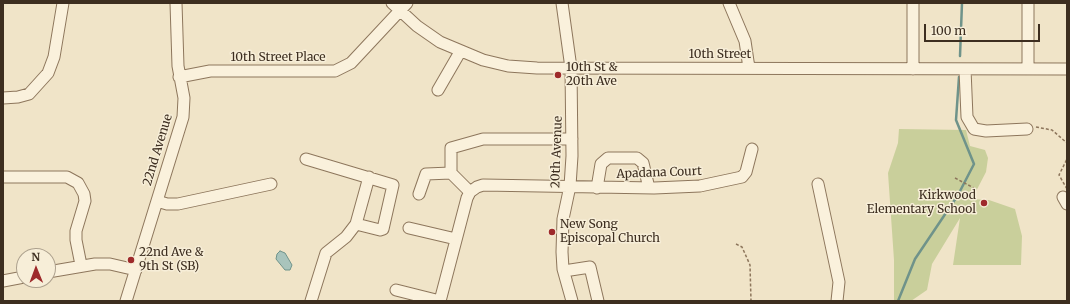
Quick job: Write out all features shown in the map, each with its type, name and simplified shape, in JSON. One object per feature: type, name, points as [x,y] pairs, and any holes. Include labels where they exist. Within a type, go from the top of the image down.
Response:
[{"type":"street","points":[[3,98],[18,97],[29,94],[48,73],[54,57],[63,3]]},
{"type":"street","name":"22nd Avenue","points":[[126,301],[183,117],[184,98],[179,77],[176,3]]},
{"type":"street","name":"20th Avenue","points":[[562,3],[571,68],[572,139],[570,186],[561,236],[564,271],[572,301]]},
{"type":"street","points":[[729,3],[745,41],[749,68]]},
{"type":"street","points":[[913,3],[913,68]]},
{"type":"street","points":[[1028,3],[1028,69]]},
{"type":"street","name":"10th Street Place","points":[[179,77],[210,71],[335,71],[351,63],[399,5]]},
{"type":"street","name":"10th Street","points":[[399,5],[417,26],[440,42],[460,52],[508,66],[571,68],[1067,69]]},
{"type":"street","points":[[438,90],[460,52]]},
{"type":"street","points":[[965,68],[967,117],[974,129],[986,131],[1027,129]]},
{"type":"street","points":[[450,173],[451,148],[483,139],[572,139]]},
{"type":"street","name":"Apadana Court","points":[[470,192],[483,185],[570,186],[597,188],[700,186],[742,177],[746,172],[752,149]]},
{"type":"street","points":[[597,188],[601,164],[608,158],[637,158],[643,163],[649,188]]},
{"type":"street","points":[[306,159],[393,185],[383,229],[380,230],[356,224]]},
{"type":"street","points":[[396,290],[440,301],[467,198],[470,192],[450,173],[426,174],[419,194]]},
{"type":"street","points":[[3,177],[67,177],[78,183],[84,194],[85,201],[76,231],[76,240],[81,265]]},
{"type":"street","points":[[311,301],[324,256],[348,235],[356,224],[369,178]]},
{"type":"street","points":[[157,201],[167,204],[178,204],[270,184]]},
{"type":"street","points":[[818,184],[838,282],[837,301]]},
{"type":"street","points":[[408,228],[456,240]]},
{"type":"street","points":[[56,270],[81,265],[110,264],[136,270]]},
{"type":"street","points":[[564,271],[590,267],[598,301]]},
{"type":"street","points":[[3,281],[16,279]]},
{"type":"path","points":[[1027,129],[1031,127],[1046,128],[1058,134],[1067,143]]},
{"type":"path","points":[[1066,197],[1059,175],[1067,159]]},
{"type":"path","points":[[956,178],[974,188]]},
{"type":"path","points":[[736,244],[742,247],[750,265],[751,301]]},
{"type":"green space","points":[[899,129],[966,130],[970,146],[985,150],[988,158],[986,172],[972,199],[989,200],[1015,209],[1022,236],[1021,265],[953,265],[960,218],[932,264],[927,290],[911,301],[894,301],[894,260],[888,173],[898,143]]},
{"type":"water","points":[[280,251],[285,253],[292,265],[290,270],[285,270],[276,259],[277,254]]},
{"type":"waterway","points":[[960,56],[962,3]]},
{"type":"waterway","points":[[898,301],[915,259],[958,195],[974,164],[956,120],[959,77]]},
{"type":"place","name":"10th St & 20th Ave","points":[[558,75]]},
{"type":"place","name":"Kirkwood Elementary School","points":[[984,203]]},
{"type":"place","name":"New Song Episcopal Church","points":[[552,232]]},
{"type":"place","name":"22nd Ave & 9th St (SB)","points":[[131,260]]}]
